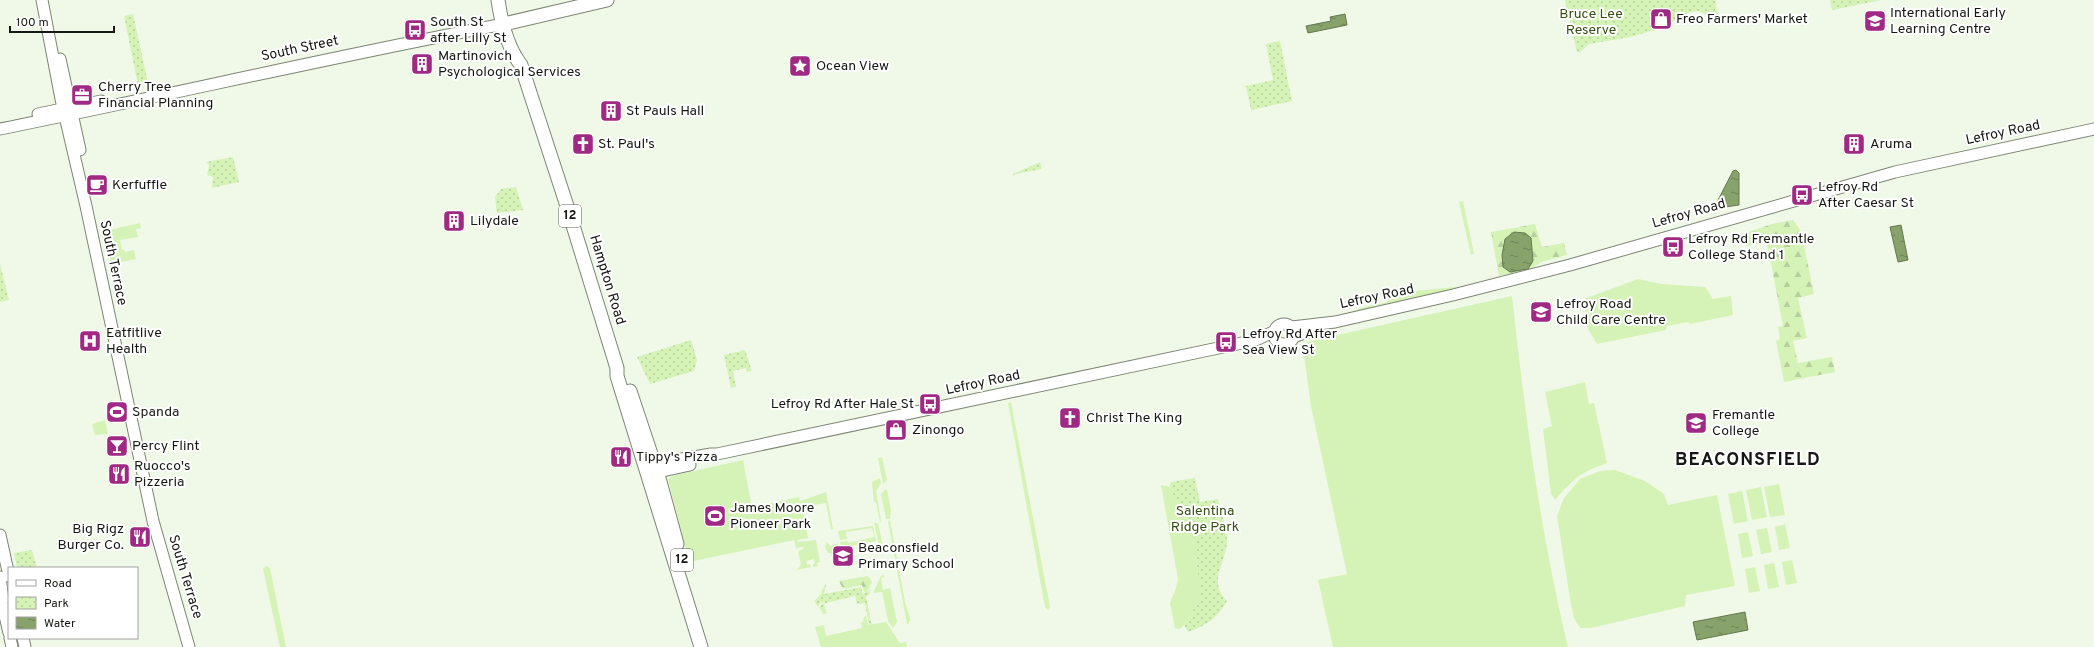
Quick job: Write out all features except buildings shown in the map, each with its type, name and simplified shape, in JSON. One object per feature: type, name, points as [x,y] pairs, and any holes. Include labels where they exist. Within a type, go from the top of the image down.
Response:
[{"type":"main road","name":"Hampton Road","points":[[498,0],[522,55],[521,65],[567,206],[617,368],[623,373],[625,379],[701,647]]},
{"type":"main road","name":"Hampton Road","points":[[506,0],[507,19]]},
{"type":"main road","name":"South Street","points":[[507,19],[580,0]]},
{"type":"main road","name":"South Street","points":[[507,19],[607,0]]},
{"type":"main road","name":"Hampton Road","points":[[650,469],[708,647]]},
{"type":"street","name":"South Terrace","points":[[42,0],[158,520],[194,647]]},
{"type":"street","name":"South Terrace","points":[[47,0],[86,206],[153,521],[189,647]]},
{"type":"street","name":"South Street","points":[[0,129],[68,112],[216,82],[507,19]]},
{"type":"street","name":"South Street","points":[[0,122],[68,112]]},
{"type":"street","name":"Lefroy Road","points":[[650,469],[703,461],[713,458],[716,454],[1256,340],[1277,336],[1286,343],[1292,332],[1453,296],[1570,265],[1895,172],[2094,129]]},
{"type":"street","name":"Lefroy Road","points":[[1292,332],[1498,290],[1896,177],[2094,133]]},
{"type":"street","name":"Lefroy Road","points":[[1277,336],[1283,324],[1292,332]]},
{"type":"street","points":[[0,535],[1,550],[8,573]]},
{"type":"street","points":[[0,577],[3,593],[1,598],[8,629]]},
{"type":"green space","name":"Bruce Lee Reserve","points":[[1565,0],[1715,0],[1719,19],[1713,19],[1699,11],[1690,12],[1662,28],[1630,37],[1589,44],[1580,52],[1577,52]]},
{"type":"green space","points":[[1830,0],[1881,0],[1832,10]]},
{"type":"green space","points":[[133,14],[148,83],[138,85],[124,16]]},
{"type":"green space","points":[[1280,41],[1292,101],[1251,110],[1246,86],[1273,80],[1266,44]]},
{"type":"green space","points":[[233,157],[239,182],[212,188],[213,177],[207,175],[209,165],[206,162]]},
{"type":"green space","points":[[1040,162],[1042,169],[1011,175]]},
{"type":"green space","points":[[516,187],[523,210],[497,213],[495,197],[501,189]]},
{"type":"green space","points":[[1463,201],[1474,254],[1471,255],[1459,202]]},
{"type":"green space","points":[[1793,220],[1801,231],[1814,294],[1798,298],[1807,338],[1793,341],[1798,363],[1832,357],[1835,372],[1784,382],[1776,341],[1780,339],[1778,327],[1783,326],[1767,242],[1747,246],[1742,234],[1772,224]]},
{"type":"green space","points":[[140,223],[141,228],[136,229],[138,237],[120,240],[122,250],[124,249],[125,252],[134,250],[136,259],[111,264],[104,231]]},
{"type":"green space","points":[[1535,224],[1542,247],[1564,243],[1567,255],[1541,262],[1531,269],[1499,276],[1491,232]]},
{"type":"green space","points":[[0,264],[9,300],[0,302]]},
{"type":"green space","points":[[1638,279],[1661,284],[1705,287],[1713,299],[1731,296],[1733,315],[1690,324],[1688,322],[1667,326],[1666,330],[1597,344],[1588,329],[1584,299]]},
{"type":"green space","points":[[1455,287],[1456,291],[1341,316],[1364,307],[1388,302],[1386,294]]},
{"type":"green space","points":[[1512,296],[1522,384],[1541,517],[1568,647],[1333,647],[1318,580],[1347,574],[1311,406],[1303,348],[1306,342]]},
{"type":"green space","points":[[691,340],[697,360],[694,371],[650,384],[637,357]]},
{"type":"green space","points":[[745,350],[752,371],[747,372],[746,368],[733,371],[736,387],[731,388],[724,355]]},
{"type":"green space","points":[[1585,382],[1589,404],[1594,403],[1607,463],[1578,477],[1555,500],[1551,494],[1543,429],[1552,426],[1545,392]]},
{"type":"green space","points":[[1011,402],[1050,607],[1048,610],[1045,607],[1008,403]]},
{"type":"green space","points":[[105,420],[108,434],[95,435],[92,424]]},
{"type":"green space","points":[[882,457],[887,480],[883,484],[878,458]]},
{"type":"green space","name":"James Moore Pioneer Park","points":[[743,460],[752,507],[799,497],[800,501],[826,492],[833,529],[831,529],[826,503],[802,507],[808,538],[797,540],[798,542],[816,540],[820,562],[817,563],[818,566],[813,567],[813,564],[815,563],[814,559],[806,561],[807,565],[810,564],[811,567],[797,570],[801,564],[798,551],[802,550],[804,547],[796,548],[794,540],[689,562],[668,479],[672,476]]},
{"type":"green space","points":[[1615,470],[1645,481],[1664,494],[1668,505],[1717,495],[1735,586],[1686,595],[1685,606],[1591,628],[1580,628],[1574,618],[1571,605],[1557,516],[1564,498],[1580,479],[1600,471]]},
{"type":"green space","points":[[880,478],[881,484],[876,491],[880,522],[876,502],[874,502],[872,482]]},
{"type":"green space","name":"Salentina Ridge Park","points":[[1195,478],[1200,502],[1218,499],[1226,529],[1226,547],[1218,578],[1218,585],[1221,593],[1227,601],[1215,617],[1210,621],[1188,632],[1184,625],[1199,601],[1199,580],[1194,551],[1195,543],[1191,527],[1172,493],[1170,485],[1171,482]]},
{"type":"green space","points":[[1779,484],[1785,515],[1770,517],[1764,487]]},
{"type":"green space","points":[[1161,485],[1170,487],[1193,532],[1196,545],[1194,551],[1199,580],[1199,601],[1180,629],[1175,628],[1170,603],[1178,579]]},
{"type":"green space","points":[[1761,487],[1767,517],[1752,520],[1746,490]]},
{"type":"green space","points":[[887,490],[891,510],[890,519],[886,519],[881,494]]},
{"type":"green space","points":[[1742,491],[1748,521],[1734,524],[1728,494]]},
{"type":"green space","points":[[890,520],[905,602],[911,621],[907,624],[888,521]]},
{"type":"green space","points":[[874,523],[878,523],[883,547],[880,550]]},
{"type":"green space","points":[[1785,524],[1790,548],[1779,550],[1775,527]]},
{"type":"green space","points":[[873,526],[876,541],[841,548],[840,542],[847,541],[848,543],[874,537],[872,528],[846,532],[847,539],[840,540],[838,531]]},
{"type":"green space","points":[[1767,528],[1772,552],[1761,554],[1756,530]]},
{"type":"green space","points":[[1748,532],[1753,556],[1742,558],[1738,534]]},
{"type":"green space","points":[[827,542],[830,546],[838,543],[837,547],[839,560],[838,558],[833,559],[831,553],[828,553],[825,547]]},
{"type":"green space","points":[[32,550],[37,567],[17,567],[14,553]]},
{"type":"green space","points":[[1792,560],[1797,583],[1786,585],[1782,562]]},
{"type":"green space","points":[[1774,563],[1779,587],[1768,589],[1764,565]]},
{"type":"green space","points":[[266,566],[270,568],[286,647],[280,647],[263,569]]},
{"type":"green space","points":[[1755,567],[1760,591],[1749,593],[1745,569]]},
{"type":"green space","points":[[883,575],[885,577],[881,578],[883,590],[890,588],[897,622],[893,628],[888,621],[882,592],[873,593],[881,576]]},
{"type":"green space","points":[[868,576],[872,582],[867,592],[864,592],[862,585],[843,589],[839,581]]},
{"type":"green space","points":[[825,584],[824,594],[861,587],[863,594],[870,590],[869,595],[866,596],[871,623],[873,624],[869,625],[865,603],[857,604],[855,596],[824,604],[826,612],[828,613],[823,614],[819,607],[825,602],[820,603],[818,607],[814,601],[821,594]]},
{"type":"green space","points":[[866,616],[868,625],[886,622],[900,643],[906,642],[907,647],[821,647],[815,627],[824,625],[826,636],[862,628],[861,623]]},
{"type":"water","points":[[1345,14],[1347,25],[1308,33],[1306,26],[1331,21],[1330,17]]},
{"type":"water","points":[[1736,170],[1739,173],[1739,205],[1718,208],[1717,202],[1733,171]]},
{"type":"water","points":[[1901,225],[1908,260],[1898,262],[1890,227]]},
{"type":"water","points":[[1514,232],[1525,233],[1531,238],[1533,261],[1528,269],[1510,272],[1503,267],[1502,255],[1505,239]]},
{"type":"water","points":[[1745,612],[1748,630],[1697,640],[1693,622]]},
{"type":"place","name":"Freo Farmers' Market","points":[[1661,19]]},
{"type":"place","name":"International Early Learning Centre","points":[[1875,21]]},
{"type":"place","name":"South St after Lilly St","points":[[415,30]]},
{"type":"place","name":"Martinovich Psychological Services","points":[[422,64]]},
{"type":"place","name":"Ocean View","points":[[800,66]]},
{"type":"place","name":"Cherry Tree Financial Planning","points":[[82,95]]},
{"type":"place","name":"St Pauls Hall","points":[[611,111]]},
{"type":"place","name":"St. Paul's","points":[[583,144]]},
{"type":"place","name":"Aruma","points":[[1854,144]]},
{"type":"place","name":"Kerfuffle","points":[[97,185]]},
{"type":"place","name":"Lefroy Rd After Caesar St","points":[[1802,195]]},
{"type":"place","name":"Lilydale","points":[[454,221]]},
{"type":"place","name":"Lefroy Rd Fremantle College Stand 1","points":[[1673,247]]},
{"type":"place","name":"Lefroy Road Child Care Centre","points":[[1541,312]]},
{"type":"place","name":"Eatfitlive Health","points":[[90,341]]},
{"type":"place","name":"Lefroy Rd After Sea View St","points":[[1226,342]]},
{"type":"place","name":"Lefroy Rd After Hale St","points":[[930,404]]},
{"type":"place","name":"Spanda","points":[[117,412]]},
{"type":"place","name":"Christ The King","points":[[1070,418]]},
{"type":"place","name":"Fremantle College","points":[[1696,423]]},
{"type":"place","name":"Zinongo","points":[[896,430]]},
{"type":"place","name":"Percy Flint","points":[[117,446]]},
{"type":"place","name":"Tippy's Pizza","points":[[621,457]]},
{"type":"place","name":"Ruocco's Pizzeria","points":[[119,474]]},
{"type":"place","name":"James Moore Pioneer Park","points":[[715,516]]},
{"type":"place","name":"Big Rigz Burger Co.","points":[[140,537]]},
{"type":"place","name":"Beaconsfield Primary School","points":[[843,556]]},
{"type":"district","name":"BEACONSFIELD","points":[[1748,460]]}]
